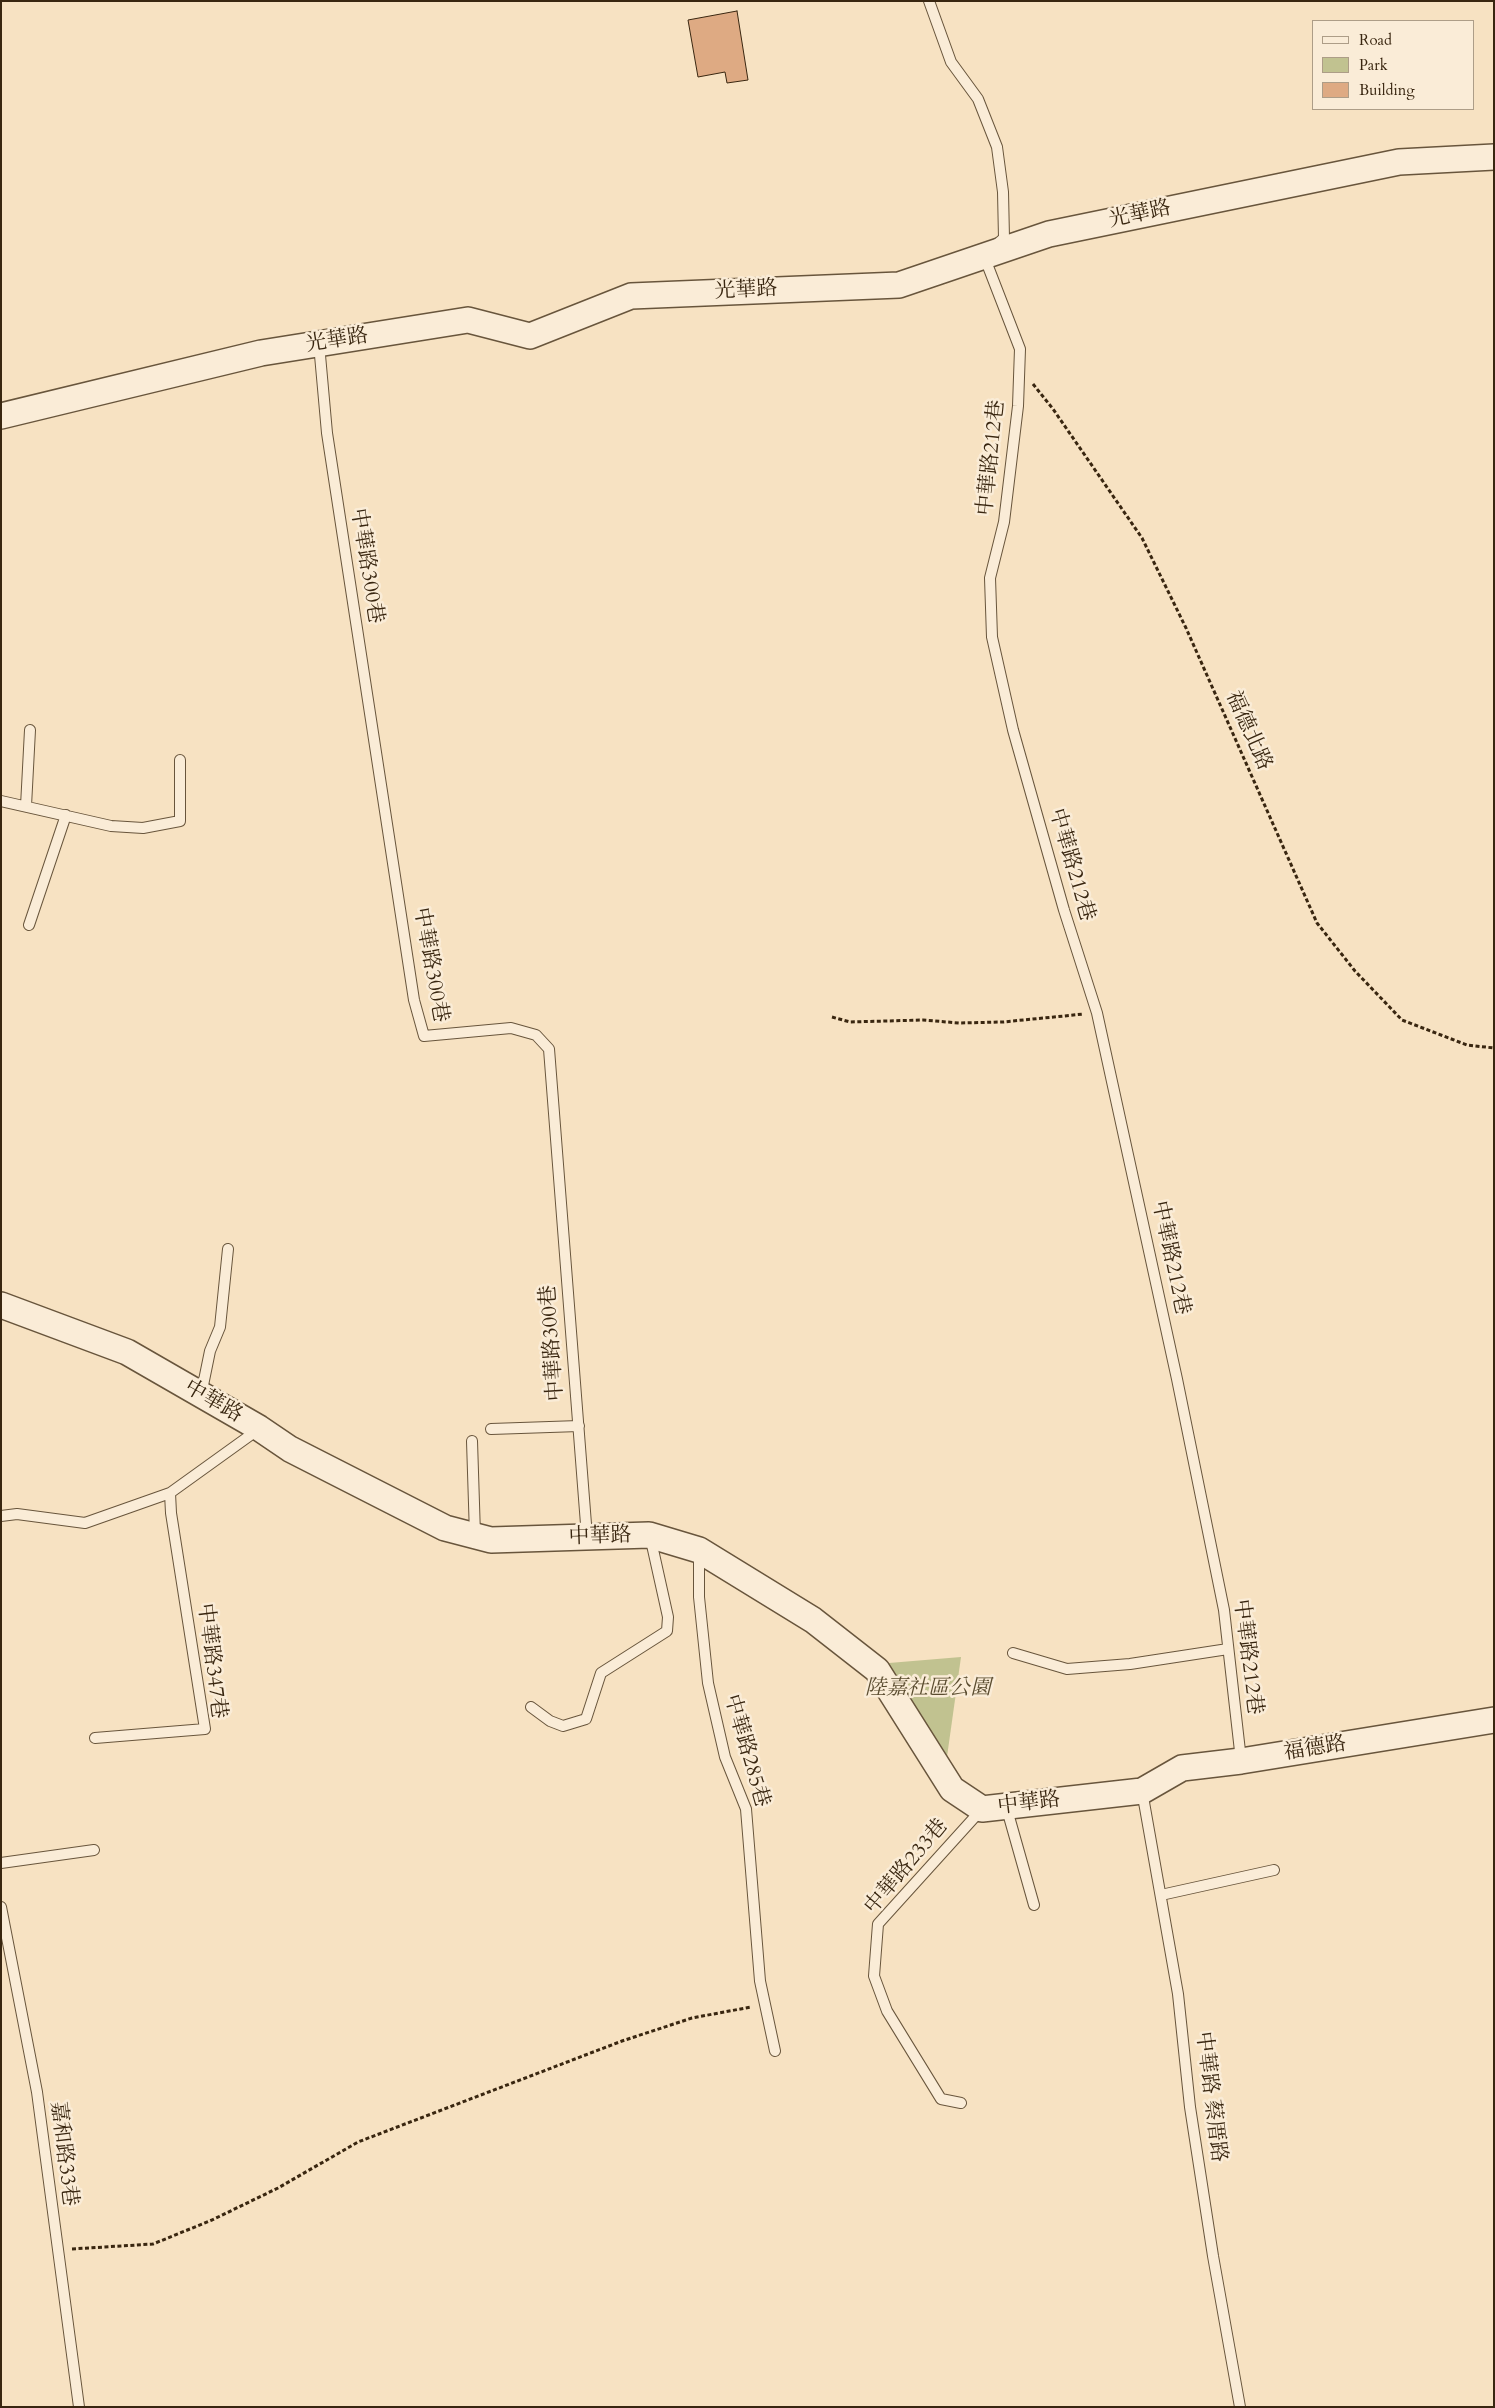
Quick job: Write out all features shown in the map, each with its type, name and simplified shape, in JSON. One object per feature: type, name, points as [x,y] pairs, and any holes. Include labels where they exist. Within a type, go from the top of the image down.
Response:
[{"type":"street","name":"光華路","points":[[1,416],[261,353],[468,320],[530,336],[631,296],[899,285],[1050,234],[1399,162],[1494,157]]},
{"type":"street","name":"中華路","points":[[1,1305],[126,1352],[259,1428],[290,1449],[445,1528],[491,1540],[649,1535],[699,1550],[813,1620],[877,1670],[952,1789],[982,1809],[1142,1791]]},
{"type":"street","name":"福德路","points":[[1142,1791],[1182,1768],[1241,1761],[1494,1720]]},
{"type":"lane","points":[[929,1],[951,62],[978,99],[997,147],[1003,192],[1004,238],[983,256]]},
{"type":"lane","name":"中華路212巷","points":[[983,256],[1020,349],[1018,406],[1004,522],[990,578],[992,637],[1013,730],[1064,910],[1097,1013],[1179,1389],[1224,1610],[1241,1761]]},
{"type":"lane","name":"中華路300巷","points":[[319,344],[327,433],[414,1000],[424,1036],[510,1028],[536,1035],[549,1049],[587,1538]]},
{"type":"lane","points":[[26,806],[30,730]]},
{"type":"lane","points":[[1,801],[111,826],[142,828],[180,822],[180,760]]},
{"type":"lane","points":[[29,925],[66,815]]},
{"type":"lane","points":[[201,1396],[210,1351],[220,1327],[228,1249]]},
{"type":"lane","points":[[491,1429],[579,1426]]},
{"type":"lane","points":[[1,1516],[17,1514],[85,1523],[170,1492],[259,1428]]},
{"type":"lane","points":[[472,1441],[475,1536]]},
{"type":"lane","name":"中華路347巷","points":[[95,1738],[205,1729],[172,1522],[170,1492]]},
{"type":"lane","points":[[531,1707],[563,1726],[586,1719],[601,1673],[668,1631],[668,1617],[649,1535]]},
{"type":"lane","name":"中華路285巷","points":[[699,1550],[699,1597],[708,1683],[725,1757],[746,1810],[760,1981],[775,2051]]},
{"type":"lane","points":[[1013,1653],[1067,1669],[1130,1664],[1228,1649]]},
{"type":"lane","name":"中華路 蔡厝路","points":[[1142,1791],[1178,1994],[1190,2107],[1213,2256],[1240,2405]]},
{"type":"lane","points":[[1006,1806],[1034,1905]]},
{"type":"lane","name":"中華路233巷","points":[[960,2102],[941,2099],[887,2011],[874,1976],[878,1924],[982,1809]]},
{"type":"lane","points":[[1,1863],[94,1850]]},
{"type":"lane","points":[[1161,1895],[1274,1870]]},
{"type":"lane","name":"嘉和路33巷","points":[[1,1907],[37,2092],[79,2407]]},
{"type":"lane","points":[[1229,2407],[1240,2405]]},
{"type":"path","name":"福德北路","points":[[1019,369],[1053,409],[1142,538],[1186,628],[1317,923],[1355,971],[1402,1020],[1467,1045],[1494,1048]]},
{"type":"path","points":[[832,1017],[850,1022],[923,1020],[959,1023],[1003,1022],[1097,1013]]},
{"type":"path","points":[[57,2250],[153,2244],[212,2220],[278,2188],[358,2142],[622,2041],[692,2018],[765,2005]]},
{"type":"green space","name":"陸嘉社區公園","points":[[961,1657],[945,1771],[877,1664]]},
{"type":"building","points":[[737,11],[748,80],[727,83],[725,72],[698,77],[688,20]]}]
